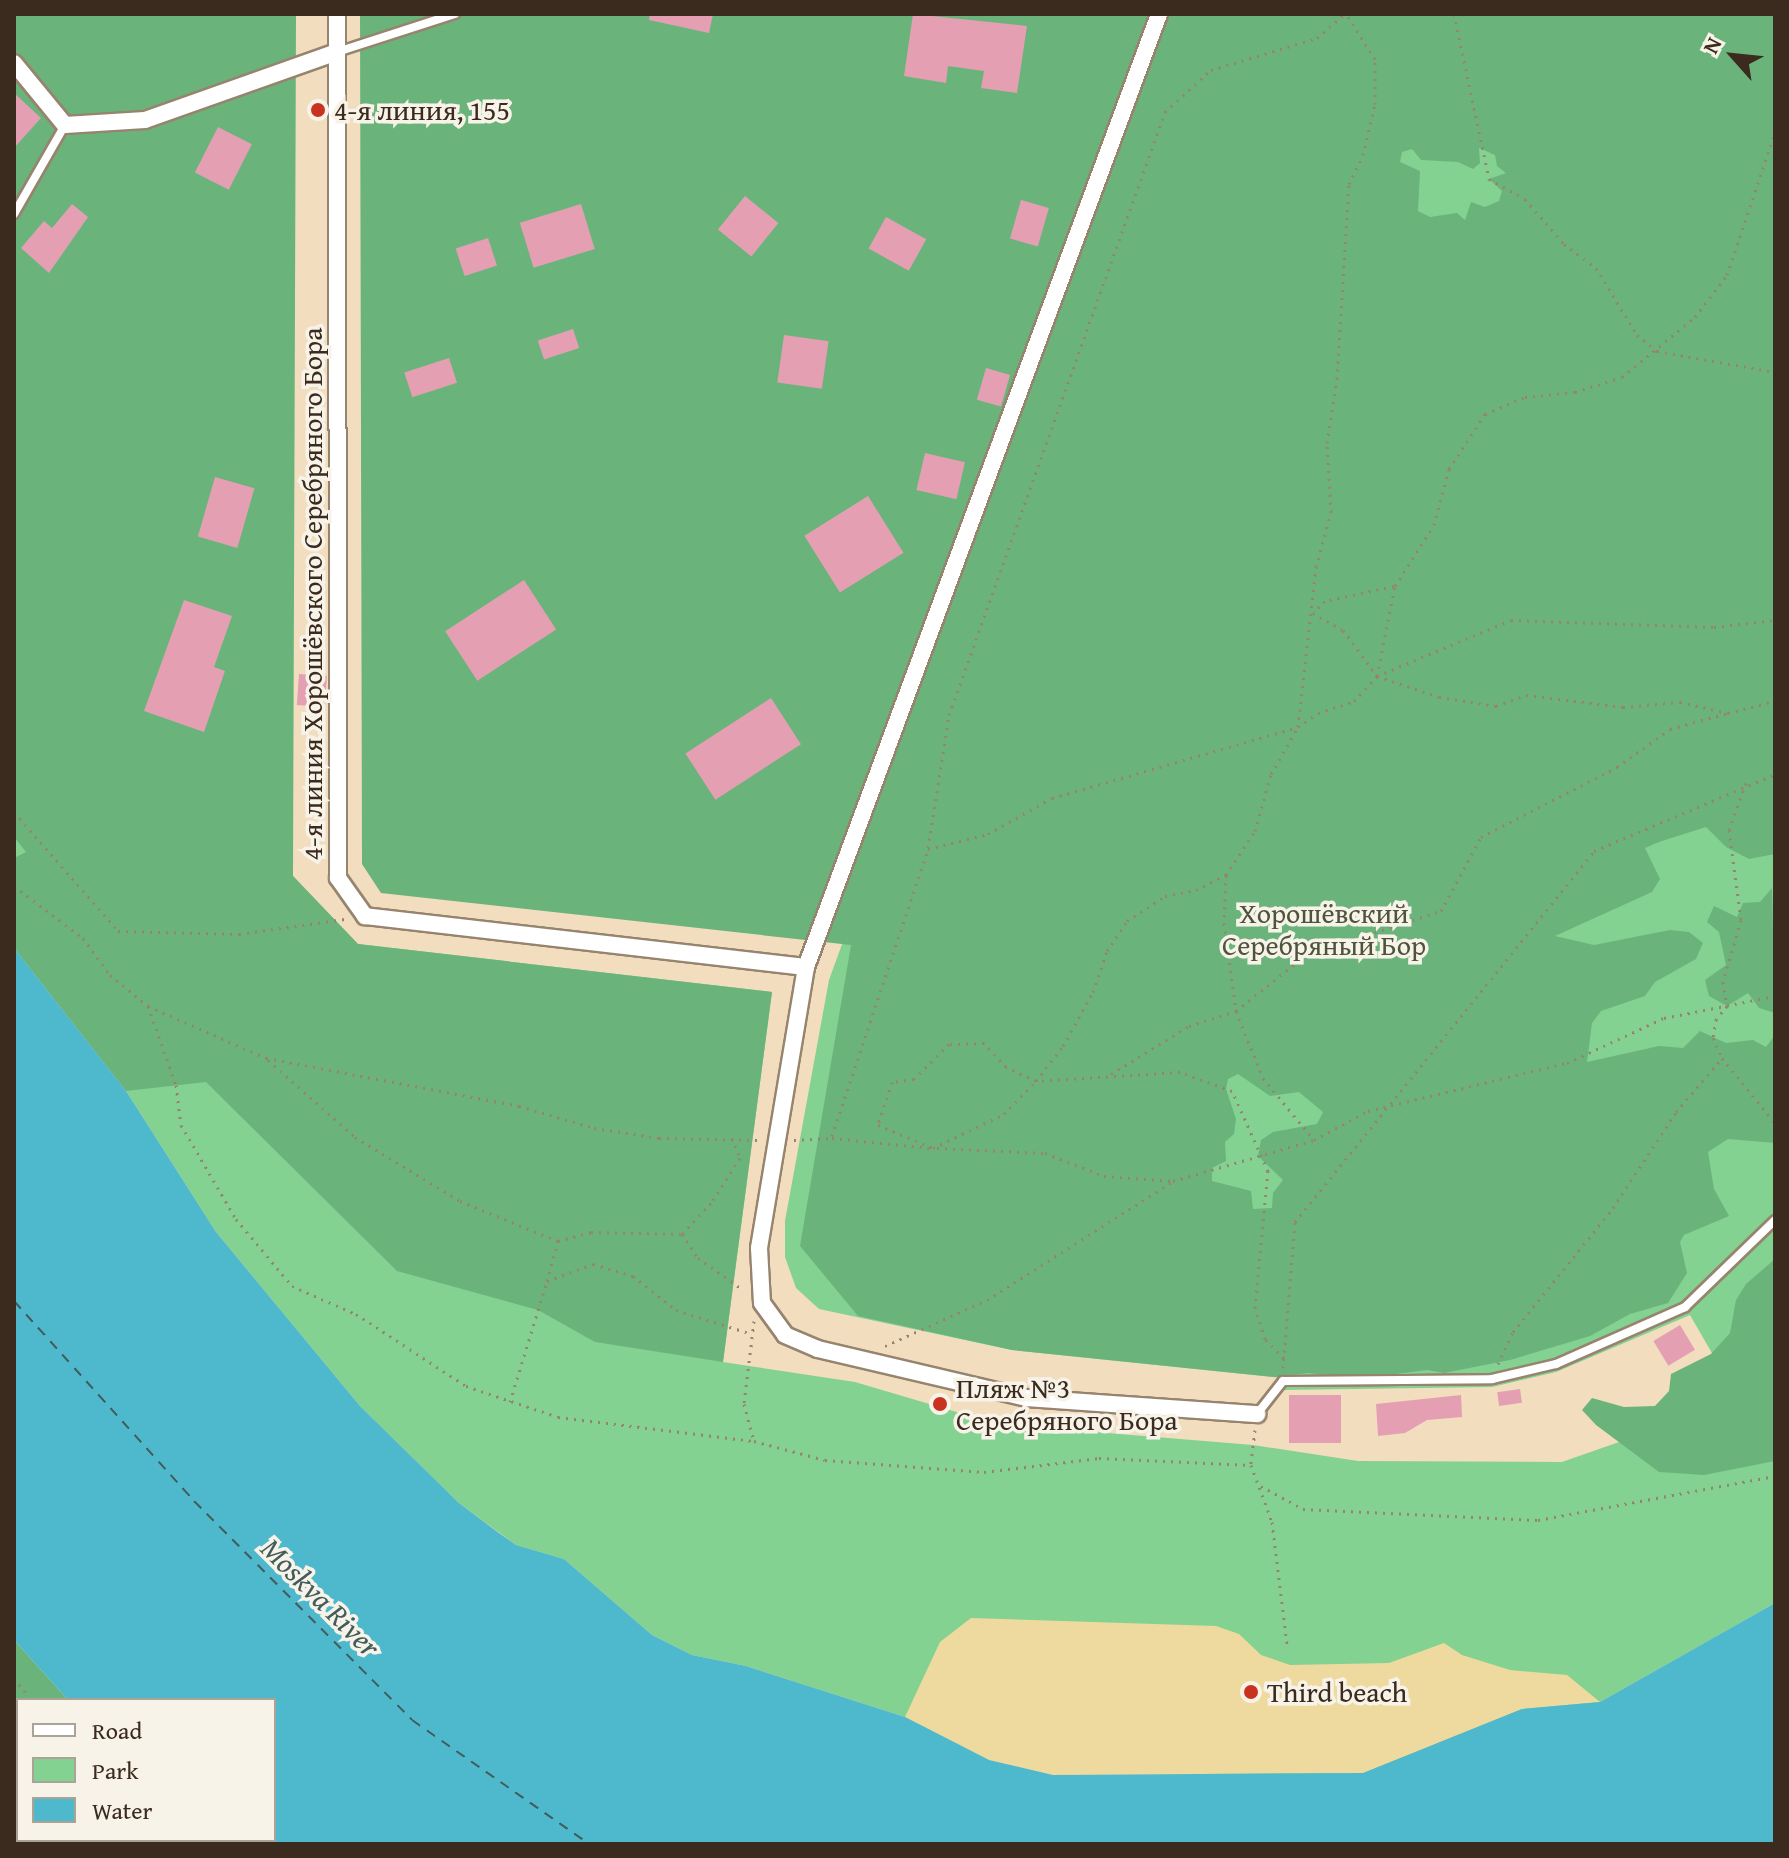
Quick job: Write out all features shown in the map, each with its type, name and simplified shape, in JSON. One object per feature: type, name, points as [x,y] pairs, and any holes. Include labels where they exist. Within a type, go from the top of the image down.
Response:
[{"type":"street","name":"4-я линия Хорошёвского Серебряного Бора","points":[[337,14],[338,878],[365,916]]},
{"type":"street","points":[[1159,14],[806,967],[759,1248],[762,1303],[785,1335],[856,1359],[1027,1398],[1257,1414]]},
{"type":"street","points":[[14,63],[65,125],[145,120],[337,52]]},
{"type":"street","points":[[365,916],[806,967]]},
{"type":"lane","points":[[337,52],[455,14]]},
{"type":"lane","points":[[14,214],[65,125]]},
{"type":"lane","points":[[1257,1414],[1283,1381],[1492,1379],[1556,1364],[1685,1307],[1775,1220]]},
{"type":"path","points":[[832,1138],[928,849],[949,715],[1165,112],[1211,70],[1317,38],[1345,14],[1375,59],[1375,104],[1363,155],[1349,184],[1337,379],[1327,443],[1331,512],[1316,567],[1298,727],[1271,774],[1255,831],[1226,875],[1224,923],[1236,1011],[1263,1078],[1314,1140]]},
{"type":"path","points":[[1454,14],[1489,179],[1525,199],[1564,244],[1596,268],[1637,335],[1657,351],[1775,372]]},
{"type":"path","points":[[1377,676],[1395,586],[1434,525],[1449,469],[1485,414],[1525,397],[1575,392],[1622,377],[1695,317],[1727,275],[1775,132]]},
{"type":"path","points":[[1313,613],[1325,601],[1395,586]]},
{"type":"path","points":[[1313,613],[1343,630],[1377,676],[1439,697],[1496,706],[1526,695],[1623,707],[1680,702],[1728,713]]},
{"type":"path","points":[[928,849],[988,834],[1052,798],[1298,727],[1318,713],[1354,701],[1377,676],[1511,620],[1714,627],[1775,620]]},
{"type":"path","points":[[1111,1074],[1189,1026],[1236,1011],[1306,955],[1441,911],[1481,837],[1617,767],[1670,729],[1775,701]]},
{"type":"path","points":[[1283,1378],[1295,1222],[1594,851],[1746,783],[1775,774]]},
{"type":"path","points":[[1746,783],[1729,830],[1743,903],[1723,982],[1727,1006],[1716,1019],[1713,1038],[1722,1058],[1775,1120]]},
{"type":"path","points":[[14,812],[118,931],[239,934],[365,916]]},
{"type":"path","points":[[1226,875],[1165,896],[1127,921],[1107,951],[1093,992],[1063,1046],[1036,1081],[1004,1114],[933,1148],[878,1125],[892,1082],[914,1079],[949,1044],[984,1043],[1006,1067],[1036,1081],[1180,1072],[1232,1091],[1260,1156],[1268,1191],[1255,1308],[1265,1339],[1284,1358]]},
{"type":"path","points":[[14,886],[83,938],[110,975],[148,1006],[266,1058],[519,1106],[594,1128],[659,1138],[732,1138],[779,1142],[832,1138],[933,1148],[1045,1153],[1104,1176],[1173,1181]]},
{"type":"path","points":[[856,1359],[987,1300],[1173,1181],[1314,1140],[1386,1107],[1567,1063],[1664,1018],[1775,996]]},
{"type":"path","points":[[148,1006],[176,1085],[181,1125],[236,1219],[292,1286],[356,1314],[466,1386],[558,1417],[754,1441],[825,1460],[984,1472],[1099,1458],[1251,1465]]},
{"type":"path","points":[[266,1058],[355,1137],[460,1201],[558,1241],[591,1232],[682,1234],[711,1203],[740,1158],[732,1138]]},
{"type":"path","points":[[1492,1379],[1513,1332],[1613,1208],[1676,1112],[1722,1058]]},
{"type":"path","points":[[682,1234],[698,1258],[762,1303],[749,1333],[744,1404],[754,1441]]},
{"type":"path","points":[[510,1402],[558,1241]]},
{"type":"path","points":[[547,1281],[593,1264],[633,1276],[676,1310],[749,1333]]},
{"type":"path","points":[[1257,1414],[1251,1465],[1272,1522],[1287,1644]]},
{"type":"path","points":[[1261,1486],[1303,1509],[1538,1520],[1775,1476]]},
{"type":"path","points":[[14,1678],[28,1695]]},
{"type":"green space","points":[[14,14],[296,14],[293,876],[358,944],[772,992],[723,1362],[595,1342],[538,1310],[397,1271],[206,1082],[126,1091],[14,948],[14,858],[26,852],[14,837]]},
{"type":"green space","name":"Хорошёвский Серебряный Бор","points":[[360,14],[1775,14],[1775,854],[1749,859],[1726,847],[1706,827],[1659,842],[1645,848],[1660,879],[1652,892],[1555,936],[1594,945],[1670,930],[1689,932],[1703,943],[1696,959],[1655,982],[1645,996],[1601,1011],[1592,1023],[1587,1062],[1659,1046],[1683,1048],[1700,1031],[1726,1043],[1753,1040],[1766,1047],[1775,1035],[1775,1143],[1728,1139],[1708,1152],[1714,1189],[1729,1216],[1684,1235],[1680,1242],[1687,1273],[1668,1303],[1630,1314],[1590,1336],[1510,1360],[1444,1373],[1427,1370],[1358,1379],[1308,1373],[1275,1377],[1012,1350],[858,1316],[800,1246],[851,945],[381,893],[362,864]],"holes":[[[1479,148],[1495,155],[1497,166],[1506,173],[1489,179],[1502,191],[1499,201],[1485,207],[1471,202],[1465,220],[1457,213],[1430,217],[1418,211],[1420,171],[1400,162],[1402,152],[1412,149],[1421,160],[1458,162],[1473,169],[1480,163]],[[1238,1074],[1270,1096],[1299,1092],[1323,1112],[1317,1124],[1273,1132],[1261,1140],[1258,1156],[1283,1180],[1273,1193],[1272,1208],[1253,1209],[1251,1191],[1212,1181],[1212,1168],[1226,1161],[1225,1142],[1234,1134],[1236,1119],[1226,1089],[1228,1079]]]},
{"type":"green space","name":"Хорошёвский Серебряный Бор","points":[[1181,14],[1775,14],[1775,1603],[1600,1702],[1364,1773],[1239,1776],[989,1760],[905,1717],[746,1666],[692,1655],[652,1635],[564,1559],[516,1545],[459,1503],[360,1406],[216,1232],[126,1091],[14,948],[14,837],[27,852],[293,876],[358,944],[772,992],[723,1362],[855,1382],[997,1424],[1253,1445],[1358,1461],[1562,1462],[1739,1400],[1690,1315],[1556,1372],[1492,1387],[1283,1390],[1282,1378],[1012,1350],[819,1309],[796,1288],[785,1257],[785,1221],[829,980]]},
{"type":"green space","points":[[1772,888],[1775,1013],[1759,1008],[1748,993],[1727,1006],[1709,996],[1705,980],[1726,965],[1719,932],[1707,922],[1714,906],[1737,917],[1743,903],[1760,902]]},
{"type":"green space","points":[[1775,1259],[1775,1461],[1704,1475],[1659,1472],[1596,1425],[1582,1410],[1592,1398],[1624,1407],[1655,1406],[1669,1391],[1671,1374],[1711,1354],[1730,1333],[1736,1300],[1746,1284]]},
{"type":"green space","points":[[14,1640],[66,1698],[16,1698],[16,1842],[29,1842],[14,1844]]},
{"type":"green space","points":[[48,1842],[211,1842],[211,1844]]},
{"type":"sand","name":"Third beach","points":[[971,1618],[1216,1626],[1239,1634],[1261,1655],[1290,1665],[1389,1663],[1444,1643],[1462,1655],[1510,1670],[1567,1675],[1600,1702],[1522,1709],[1364,1773],[1053,1775],[989,1760],[905,1717],[940,1642]]},
{"type":"water","name":"Moskva River","points":[[14,948],[126,1091],[216,1232],[360,1406],[459,1503],[516,1545],[564,1559],[652,1635],[692,1655],[746,1666],[905,1717],[989,1760],[1053,1775],[1363,1773],[1522,1709],[1600,1702],[1775,1603],[1775,1844],[216,1844],[214,1842],[276,1842],[276,1698],[66,1698],[14,1640]]},
{"type":"building","points":[[650,14],[713,14],[709,33],[649,20]]},
{"type":"building","points":[[913,14],[1027,26],[1017,93],[981,88],[984,71],[948,66],[946,83],[904,76]]},
{"type":"building","points":[[14,93],[41,118],[14,148]]},
{"type":"building","points":[[218,127],[252,144],[229,190],[195,172]]},
{"type":"building","points":[[745,196],[778,223],[751,256],[718,229]]},
{"type":"building","points":[[1021,200],[1049,208],[1038,246],[1010,238]]},
{"type":"building","points":[[72,204],[88,217],[49,273],[21,248],[44,221],[52,228]]},
{"type":"building","points":[[581,204],[595,249],[534,268],[520,223]]},
{"type":"building","points":[[886,217],[926,239],[909,271],[869,248]]},
{"type":"building","points":[[488,238],[497,266],[465,276],[456,249]]},
{"type":"building","points":[[573,329],[579,348],[544,359],[538,340]]},
{"type":"building","points":[[784,335],[829,341],[822,389],[777,383]]},
{"type":"building","points":[[449,358],[457,383],[412,397],[404,373]]},
{"type":"building","points":[[986,368],[1010,375],[1001,407],[977,400]]},
{"type":"building","points":[[925,453],[965,462],[956,499],[916,490]]},
{"type":"building","points":[[215,477],[254,488],[237,548],[198,537]]},
{"type":"building","points":[[868,496],[904,553],[840,593],[804,536]]},
{"type":"building","points":[[524,580],[556,629],[477,681],[445,631]]},
{"type":"building","points":[[184,600],[232,616],[214,667],[225,671],[204,732],[144,711]]},
{"type":"building","points":[[299,674],[327,676],[325,707],[297,705]]},
{"type":"building","points":[[771,698],[801,744],[715,800],[685,754]]},
{"type":"building","points":[[1680,1325],[1695,1350],[1668,1366],[1653,1341]]},
{"type":"building","points":[[1520,1389],[1522,1403],[1499,1406],[1497,1392]]},
{"type":"building","points":[[1289,1395],[1341,1395],[1341,1443],[1289,1443]]},
{"type":"building","points":[[1461,1395],[1462,1417],[1427,1420],[1405,1433],[1378,1436],[1376,1404]]},
{"type":"ferry route","points":[[14,1301],[194,1501],[412,1720],[589,1844]]},
{"type":"place","name":"4-я линия, 155","points":[[318,110]]},
{"type":"place","name":"Пляж №3 Cеребряного Бора","points":[[940,1404]]},
{"type":"place","name":"Third beach","points":[[1251,1692]]}]
